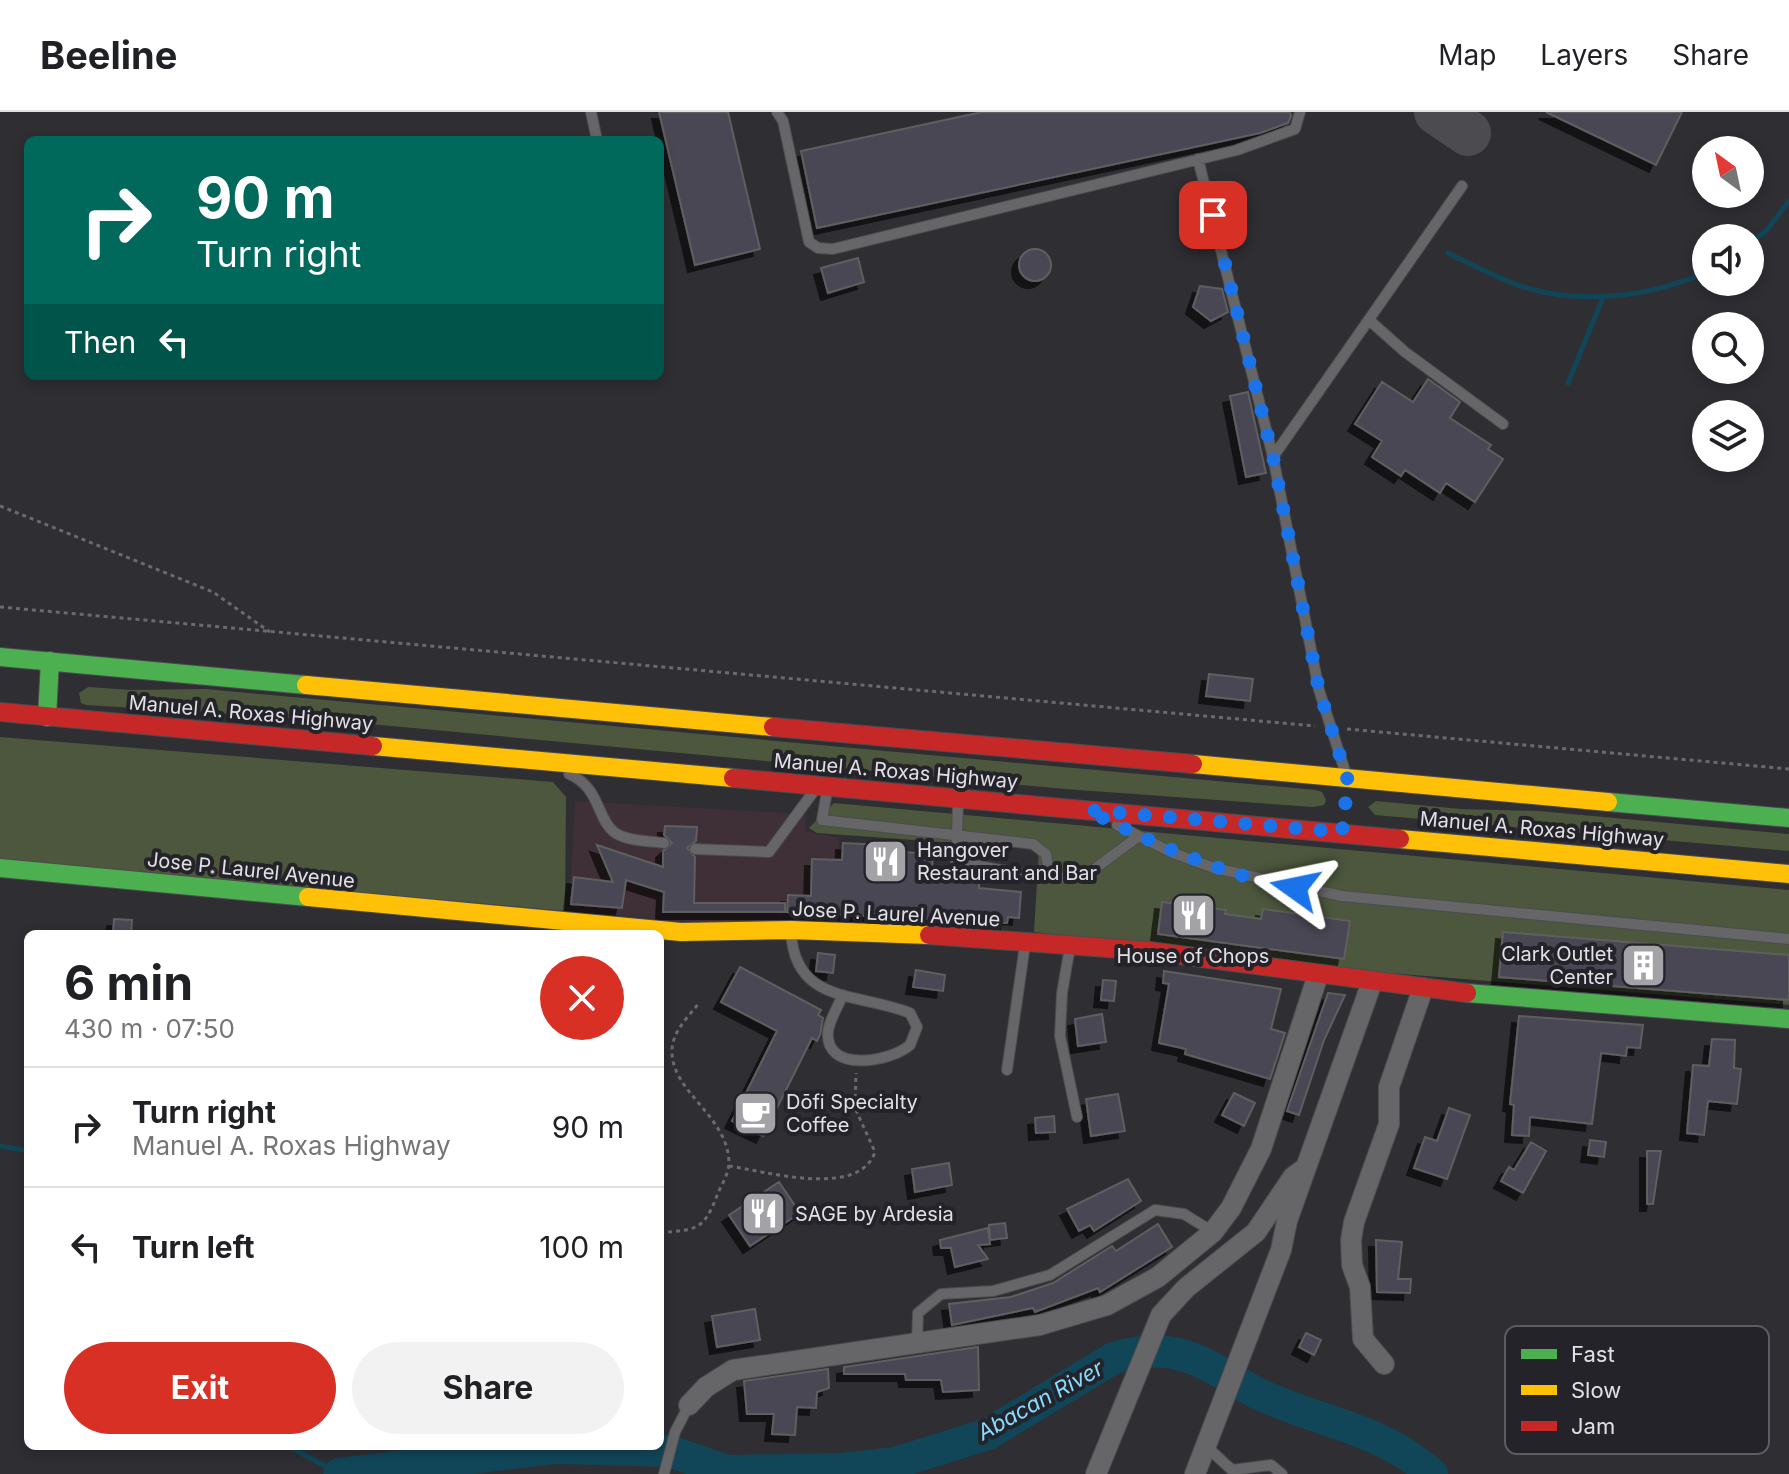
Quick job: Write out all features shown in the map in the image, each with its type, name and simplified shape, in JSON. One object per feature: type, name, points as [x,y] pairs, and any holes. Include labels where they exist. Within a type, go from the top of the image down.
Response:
[{"type":"main road","name":"Manuel A. Roxas Highway","points":[[0,657],[1347,787],[1789,818]]},
{"type":"main road","points":[[47,717],[50,661]]},
{"type":"main road","name":"Manuel A. Roxas Highway","points":[[0,712],[1087,810],[1343,826],[1789,874]]},
{"type":"main road","name":"Jose P. Laurel Avenue","points":[[0,868],[660,930]]},
{"type":"main road","name":"Jose P. Laurel Avenue","points":[[664,930],[791,930],[1070,945],[1191,956],[1423,988],[1789,1019]]},
{"type":"street","points":[[689,1405],[706,1387],[733,1370],[1040,1325],[1107,1305],[1132,1293],[1190,1253],[1213,1232],[1231,1208],[1261,1149],[1287,1060],[1318,975]]},
{"type":"street","points":[[1195,1474],[1281,1250],[1287,1221],[1306,1190],[1314,1169],[1378,983]]},
{"type":"street","points":[[1384,1364],[1363,1339],[1360,1287],[1352,1265],[1351,1240],[1389,1124],[1389,1087],[1423,988]]},
{"type":"street","points":[[1096,1474],[1161,1315],[1186,1288],[1249,1239],[1293,1177],[1314,1169]]},
{"type":"street","points":[[1132,1293],[1161,1315]]},
{"type":"lane","points":[[591,112],[596,136]]},
{"type":"lane","points":[[777,112],[783,121],[809,242],[818,248],[833,249],[1237,150],[1292,130],[1297,126],[1300,112]]},
{"type":"lane","points":[[1198,159],[1273,457],[1313,659],[1347,787]]},
{"type":"lane","points":[[1273,457],[1462,186]]},
{"type":"lane","points":[[1369,320],[1405,352],[1503,424]]},
{"type":"lane","points":[[530,758],[574,776],[588,788],[599,802],[611,830],[622,837],[664,843]]},
{"type":"lane","points":[[823,787],[822,820],[1033,844],[1046,854],[1050,877]]},
{"type":"lane","points":[[695,849],[769,852],[823,787]]},
{"type":"lane","points":[[959,798],[956,862],[1050,877],[1082,878],[1139,836]]},
{"type":"lane","points":[[1087,810],[1214,868],[1342,896],[1789,939]]},
{"type":"lane","points":[[791,930],[800,970],[815,985],[910,1013],[917,1027],[916,1036],[903,1052],[860,1062],[839,1053],[828,1035],[843,995]]},
{"type":"lane","points":[[1007,1070],[1026,942]]},
{"type":"lane","points":[[1070,945],[1062,993],[1060,1036],[1077,1117]]},
{"type":"lane","points":[[917,1345],[918,1313],[932,1299],[941,1294],[993,1291],[1050,1275],[1155,1210],[1184,1214],[1213,1232]]},
{"type":"lane","points":[[664,1474],[675,1432],[689,1405]]},
{"type":"lane","points":[[1207,1447],[1234,1472],[1271,1465],[1282,1474]]},
{"type":"path","points":[[0,506],[213,592],[270,632]]},
{"type":"path","points":[[0,607],[1789,769]]},
{"type":"path","points":[[664,1233],[684,1231],[705,1222],[711,1215],[729,1166],[716,1122],[678,1072],[672,1052],[676,1032],[699,1003]]},
{"type":"path","points":[[729,1166],[814,1179],[851,1175],[864,1167],[875,1152],[855,1108],[854,1084],[860,1062]]},
{"type":"shaded area","points":[[575,801],[806,814],[805,831],[839,838],[837,921],[710,924],[569,911]]},
{"type":"green space","points":[[88,687],[205,689],[1316,790],[1322,792],[1326,800],[1324,805],[1313,807],[1065,789],[327,720],[86,705],[81,703],[79,693]]},
{"type":"green space","points":[[0,737],[553,782],[566,797],[565,911],[0,859]]},
{"type":"green space","points":[[1376,801],[1461,809],[1539,811],[1789,834],[1789,851],[1375,815],[1368,807]]},
{"type":"green space","points":[[834,803],[1789,890],[1789,1005],[1351,970],[1034,932],[1039,849],[817,833],[809,828]]},
{"type":"building","points":[[659,112],[728,112],[760,249],[695,265]]},
{"type":"building","points":[[982,112],[1290,112],[1291,116],[1288,123],[1260,133],[817,228],[801,151]]},
{"type":"building","points":[[1546,112],[1682,112],[1656,165]]},
{"type":"building","points":[[1035,249],[1046,254],[1051,265],[1046,276],[1035,281],[1024,276],[1019,265],[1024,254]]},
{"type":"building","points":[[858,258],[864,282],[828,293],[821,268]]},
{"type":"building","points":[[1200,286],[1222,289],[1228,312],[1211,321],[1193,307]]},
{"type":"building","points":[[1428,379],[1460,402],[1450,418],[1491,445],[1488,449],[1503,459],[1475,502],[1446,483],[1440,493],[1405,470],[1401,476],[1372,457],[1382,441],[1355,424],[1382,382],[1413,402]]},
{"type":"building","points":[[1248,392],[1266,473],[1246,477],[1230,396]]},
{"type":"building","points":[[1209,674],[1253,679],[1250,701],[1206,696]]},
{"type":"building","points":[[665,826],[697,827],[696,841],[687,848],[695,857],[694,903],[785,903],[785,912],[663,912],[664,892],[626,880],[622,908],[571,904],[574,877],[613,882],[597,845],[663,867],[663,851],[672,843],[664,835]]},
{"type":"building","points":[[843,843],[903,846],[902,852],[933,854],[932,871],[980,875],[979,888],[1021,892],[1019,918],[1008,917],[1007,923],[787,912],[788,895],[811,896],[812,859],[842,860]]},
{"type":"building","points":[[1162,902],[1226,910],[1225,914],[1261,919],[1263,909],[1350,921],[1344,959],[1158,934]]},
{"type":"building","points":[[114,919],[132,920],[131,930],[113,930]]},
{"type":"building","name":"Clark Outlet Center","points":[[1503,932],[1789,955],[1789,1000],[1499,977]]},
{"type":"building","points":[[818,953],[835,955],[833,973],[816,971]]},
{"type":"building","points":[[740,967],[821,1010],[818,1015],[823,1018],[817,1041],[812,1038],[763,1136],[732,1121],[777,1031],[721,1002]]},
{"type":"building","points":[[916,970],[945,975],[943,991],[913,987]]},
{"type":"building","points":[[1164,971],[1281,989],[1271,1029],[1285,1033],[1270,1079],[1185,1054],[1186,1049],[1159,1043],[1169,984],[1163,983]]},
{"type":"building","points":[[1103,980],[1116,981],[1114,1001],[1101,1000]]},
{"type":"building","points":[[1328,993],[1345,995],[1324,1040],[1299,1115],[1287,1111]]},
{"type":"building","points":[[1102,1014],[1106,1042],[1078,1046],[1075,1019]]},
{"type":"building","points":[[1519,1016],[1643,1025],[1640,1048],[1627,1047],[1626,1056],[1601,1053],[1592,1124],[1530,1117],[1529,1136],[1512,1135],[1514,1105],[1510,1104]]},
{"type":"building","points":[[1712,1039],[1735,1040],[1734,1068],[1741,1069],[1737,1104],[1708,1101],[1704,1135],[1687,1133],[1693,1065],[1709,1066]]},
{"type":"building","points":[[1234,1093],[1255,1103],[1244,1126],[1222,1115]]},
{"type":"building","points":[[1118,1094],[1125,1131],[1091,1136],[1086,1099]]},
{"type":"building","points":[[1449,1108],[1470,1115],[1447,1179],[1414,1168],[1425,1137],[1437,1141]]},
{"type":"building","points":[[1054,1116],[1055,1132],[1036,1133],[1035,1118]]},
{"type":"building","points":[[1590,1140],[1606,1142],[1604,1157],[1588,1155]]},
{"type":"building","points":[[1531,1142],[1546,1151],[1523,1193],[1501,1181],[1509,1167],[1514,1170]]},
{"type":"building","points":[[1647,1151],[1661,1151],[1653,1204],[1647,1204]]},
{"type":"building","points":[[949,1163],[952,1185],[915,1192],[912,1169]]},
{"type":"building","points":[[1128,1179],[1141,1201],[1094,1231],[1090,1225],[1079,1231],[1067,1209]]},
{"type":"building","points":[[779,1182],[800,1213],[750,1246],[729,1215]]},
{"type":"building","points":[[1005,1223],[1007,1238],[990,1240],[989,1225]]},
{"type":"building","points":[[1158,1224],[1172,1247],[1100,1292],[1098,1288],[1035,1312],[1033,1308],[952,1325],[949,1304],[1011,1297],[1053,1283],[1112,1246],[1116,1251]]},
{"type":"building","points":[[988,1228],[990,1244],[978,1245],[988,1259],[955,1267],[951,1248],[941,1248],[940,1240]]},
{"type":"building","points":[[1376,1240],[1402,1242],[1398,1279],[1411,1279],[1410,1293],[1377,1292]]},
{"type":"building","points":[[755,1309],[760,1340],[717,1347],[712,1316]]},
{"type":"building","points":[[1306,1333],[1321,1340],[1314,1355],[1299,1347]]},
{"type":"building","points":[[978,1347],[979,1390],[943,1392],[941,1380],[906,1380],[905,1374],[844,1374],[844,1367]]},
{"type":"building","points":[[828,1369],[829,1388],[817,1392],[816,1408],[797,1407],[795,1435],[772,1434],[774,1414],[747,1414],[744,1381]]},
{"type":"waterway","points":[[1764,232],[1789,201]]},
{"type":"waterway","points":[[1448,253],[1515,284],[1562,295],[1587,297],[1636,293],[1692,278]]},
{"type":"waterway","points":[[1568,383],[1602,300]]},
{"type":"waterway","points":[[0,1146],[24,1150]]},
{"type":"waterway","name":"Abacan River","points":[[631,1450],[669,1451],[727,1471],[843,1469],[895,1463],[988,1434],[1112,1359],[1153,1351],[1189,1357],[1283,1405],[1371,1436],[1392,1446],[1432,1474]]},
{"type":"waterway","points":[[295,1450],[340,1474]]},
{"type":"waterway","name":"Abacan River","points":[[339,1474],[538,1450]]},
{"type":"taxiway","points":[[1437,112],[1468,133]]},
{"type":"traffic: fast","points":[[0,657],[306,685]]},
{"type":"traffic: fast","points":[[47,717],[50,661]]},
{"type":"traffic: fast","points":[[1608,802],[1789,818]]},
{"type":"traffic: fast","points":[[0,868],[308,897]]},
{"type":"traffic: fast","points":[[1467,993],[1789,1019]]},
{"type":"traffic: slow","points":[[306,685],[773,727]]},
{"type":"traffic: slow","points":[[373,746],[733,778]]},
{"type":"traffic: slow","points":[[1193,764],[1608,802]]},
{"type":"traffic: slow","points":[[1400,839],[1789,874]]},
{"type":"traffic: slow","points":[[308,897],[660,930]]},
{"type":"traffic: slow","points":[[664,930],[791,930],[929,935]]},
{"type":"traffic: jam","points":[[0,712],[373,746]]},
{"type":"traffic: jam","points":[[773,727],[1193,764]]},
{"type":"traffic: jam","points":[[733,778],[1400,839]]},
{"type":"traffic: jam","points":[[929,935],[1149,951],[1467,993]]},
{"type":"place","name":"Hangover Restaurant and Bar","points":[[886,862]]},
{"type":"place","name":"House of Chops","points":[[1193,916]]},
{"type":"place","name":"Clark Outlet Center","points":[[1644,966]]},
{"type":"place","name":"Dōfi Specialty Coffee","points":[[755,1114]]},
{"type":"place","name":"SAGE by Ardesia","points":[[764,1214]]},
{"type":"route","points":[[1213,215],[1273,457],[1277,490],[1319,690],[1348,781],[1342,832],[1087,810],[1173,853],[1214,868],[1295,888]]}]
